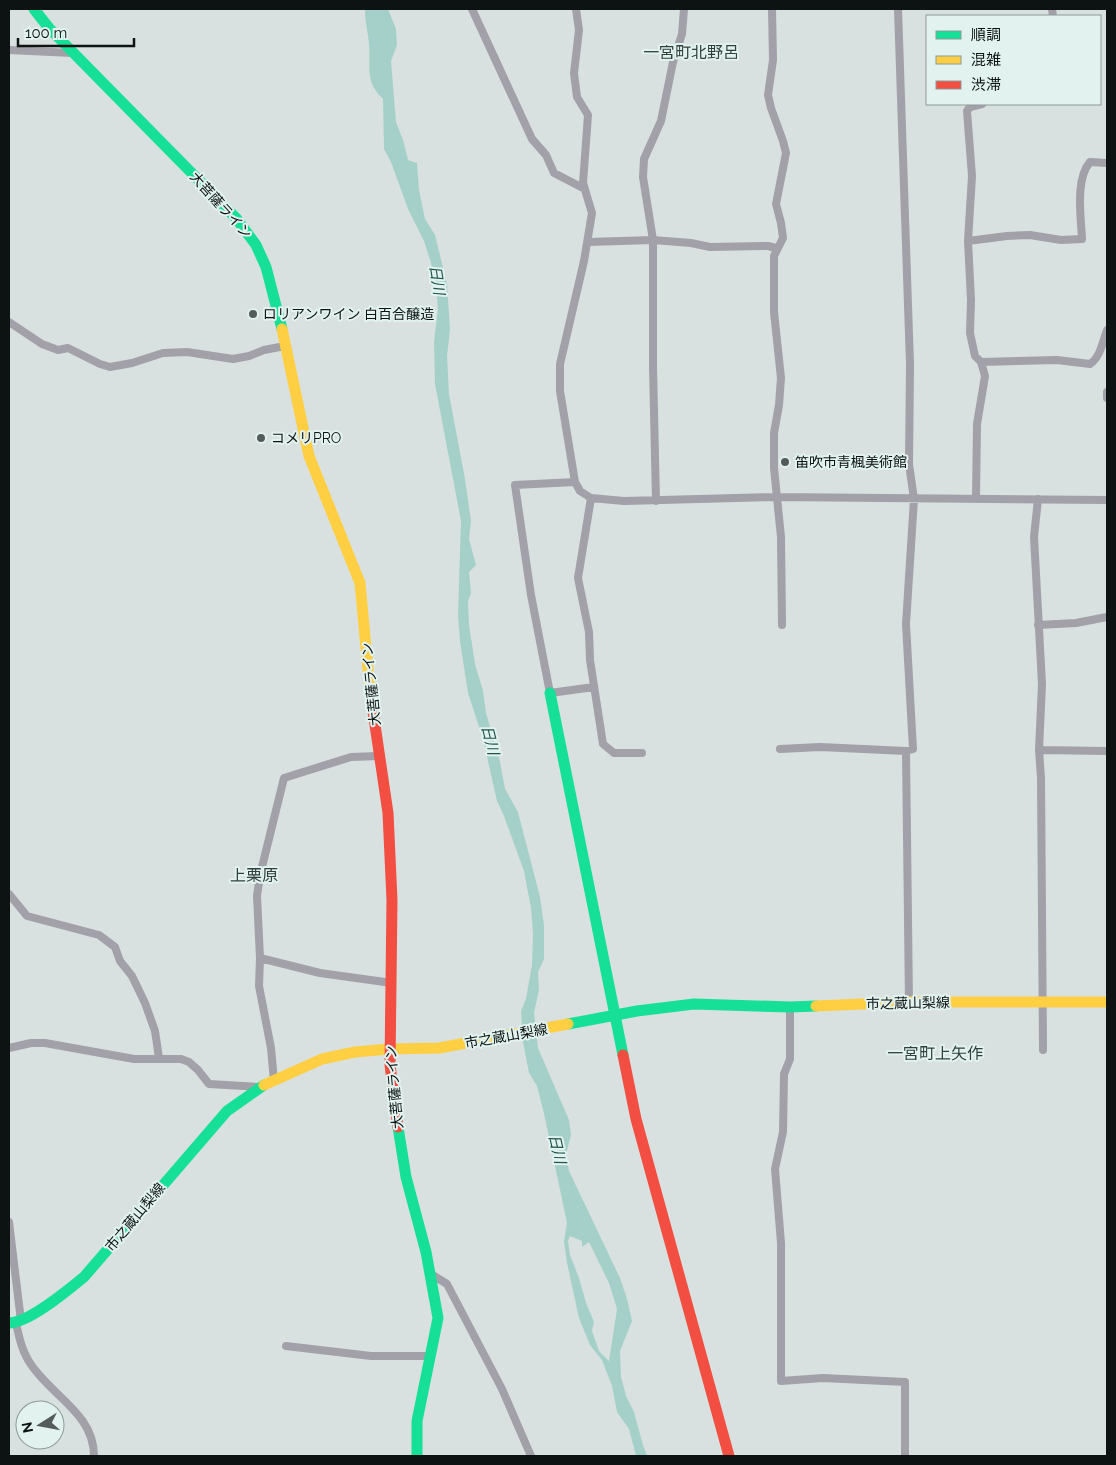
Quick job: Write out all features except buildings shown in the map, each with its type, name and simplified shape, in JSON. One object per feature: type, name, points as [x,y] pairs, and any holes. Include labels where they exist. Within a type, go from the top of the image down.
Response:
[{"type":"main road","name":"大菩薩ライン","points":[[39,11],[75,53],[248,232],[256,245],[268,275],[309,456],[360,583],[371,700],[388,813],[392,900],[390,1065],[400,1146],[430,1274],[438,1318],[416,1421],[417,1456]]},
{"type":"main road","points":[[550,693],[636,1119],[729,1456]]},
{"type":"main road","name":"市之蔵山梨線","points":[[15,1322],[58,1298],[76,1284],[217,1121],[236,1103],[260,1087],[322,1059],[355,1052],[439,1048],[638,1011],[694,1004],[790,1007],[909,1002],[1107,1002]]},
{"type":"street","points":[[472,9],[532,139],[546,155],[554,173],[583,188]]},
{"type":"street","points":[[576,9],[579,30],[574,73],[577,98],[588,115],[583,188],[592,213],[588,242],[560,364],[560,390],[575,482],[580,491],[591,498],[656,501],[776,497],[1107,500],[1107,490]]},
{"type":"street","points":[[656,501],[653,240],[643,177],[644,159],[661,121],[673,62],[682,34],[684,9]]},
{"type":"street","points":[[772,9],[773,60],[768,95],[786,153],[776,204],[783,238],[776,248],[774,256],[774,312],[781,378],[774,433],[776,497],[781,537],[782,625]]},
{"type":"street","points":[[780,749],[820,747],[906,751],[913,748],[906,624],[914,499],[909,464],[910,364],[898,9]]},
{"type":"street","points":[[9,50],[75,53]]},
{"type":"street","points":[[976,498],[977,424],[985,376],[981,362],[975,356],[970,333],[971,300],[968,242],[972,176],[967,111],[970,107],[978,105]]},
{"type":"street","points":[[968,242],[1007,236],[1030,235],[1061,240],[1082,239],[1080,202],[1084,169],[1090,162],[1107,162]]},
{"type":"street","points":[[588,242],[653,240],[691,242],[710,247],[768,246],[776,248]]},
{"type":"street","points":[[9,322],[42,344],[58,350],[68,348],[110,367],[132,364],[162,353],[187,352],[233,359],[285,346]]},
{"type":"street","points":[[981,362],[1057,360],[1090,364],[1094,362],[1107,330]]},
{"type":"street","points":[[1107,392],[1107,398]]},
{"type":"street","points":[[575,482],[515,485],[531,595],[550,693],[594,687]]},
{"type":"street","points":[[591,498],[578,578],[589,632],[594,687],[603,744],[614,753],[642,752]]},
{"type":"street","points":[[1038,499],[1034,537],[1042,684],[1038,750],[1041,778],[1044,1050]]},
{"type":"street","points":[[1038,625],[1107,617]]},
{"type":"street","points":[[1038,750],[1107,751]]},
{"type":"street","points":[[906,751],[909,1002]]},
{"type":"street","points":[[274,1081],[272,1048],[259,986],[260,958],[257,914],[260,875],[284,778],[351,757],[379,756]]},
{"type":"street","points":[[9,894],[27,916],[99,935],[115,947],[120,961],[132,976],[145,1003],[155,1031],[160,1058]]},
{"type":"street","points":[[260,958],[320,973],[392,983]]},
{"type":"street","points":[[790,1007],[790,1059],[784,1074],[783,1132],[775,1169],[781,1243],[781,1381],[823,1378],[905,1382],[905,1456]]},
{"type":"street","points":[[9,1048],[45,1043],[134,1059],[181,1059],[189,1062],[198,1070],[209,1084],[260,1087]]},
{"type":"street","points":[[9,1222],[15,1322],[20,1342],[29,1362],[46,1384],[78,1413],[91,1433],[94,1456]]},
{"type":"street","points":[[430,1274],[447,1284],[502,1389],[531,1456]]},
{"type":"street","points":[[286,1346],[370,1356],[431,1356]]},
{"type":"water","name":"日川","points":[[365,9],[388,9],[396,29],[397,45],[391,61],[396,122],[408,160],[417,163],[419,190],[425,219],[435,235],[447,284],[450,329],[447,356],[449,394],[471,521],[469,539],[476,565],[469,572],[471,593],[468,601],[469,625],[475,664],[505,789],[518,812],[540,897],[544,925],[544,959],[538,972],[539,990],[534,1013],[538,1048],[569,1120],[571,1135],[566,1154],[569,1171],[620,1278],[627,1299],[632,1321],[620,1351],[621,1377],[647,1456],[636,1456],[629,1429],[617,1412],[612,1386],[602,1360],[590,1345],[579,1318],[564,1241],[567,1223],[543,1109],[537,1086],[529,1073],[523,1042],[521,1011],[526,999],[532,965],[533,933],[531,908],[524,871],[497,801],[483,739],[468,693],[460,641],[458,616],[461,521],[435,384],[434,342],[438,309],[436,286],[424,241],[408,209],[391,162],[384,149],[383,99],[373,86],[371,80]],"holes":[[[570,1236],[582,1241],[582,1247],[589,1242],[609,1283],[617,1309],[609,1361],[599,1351],[592,1331],[594,1322],[570,1255],[568,1241]]]},
{"type":"traffic: fast","points":[[34,9],[49,28],[236,218],[256,245],[266,267],[282,329]]},
{"type":"traffic: fast","points":[[550,693],[623,1055]]},
{"type":"traffic: fast","points":[[568,1024],[637,1011],[694,1004],[816,1006]]},
{"type":"traffic: fast","points":[[9,1323],[17,1322],[37,1312],[84,1277],[227,1111],[264,1085]]},
{"type":"traffic: fast","points":[[398,1127],[406,1177],[426,1252],[438,1318],[417,1421],[417,1456]]},
{"type":"traffic: slow","points":[[282,329],[309,456],[360,583],[370,691]]},
{"type":"traffic: slow","points":[[816,1006],[909,1002],[1107,1002]]},
{"type":"traffic: slow","points":[[264,1085],[322,1059],[355,1052],[439,1048],[568,1024]]},
{"type":"traffic: jam","points":[[370,691],[388,813],[392,900],[390,1065],[398,1127]]},
{"type":"traffic: jam","points":[[623,1055],[636,1119],[729,1456]]},
{"type":"place","name":"ロリアンワイン 白百合醸造","points":[[253,314]]},
{"type":"place","name":"コメリPRO","points":[[261,438]]},
{"type":"place","name":"笛吹市青楓美術館","points":[[785,462]]},
{"type":"district","name":"一宮町北野呂","points":[[691,52]]},
{"type":"district","name":"上栗原","points":[[254,875]]},
{"type":"district","name":"一宮町上矢作","points":[[935,1053]]}]
